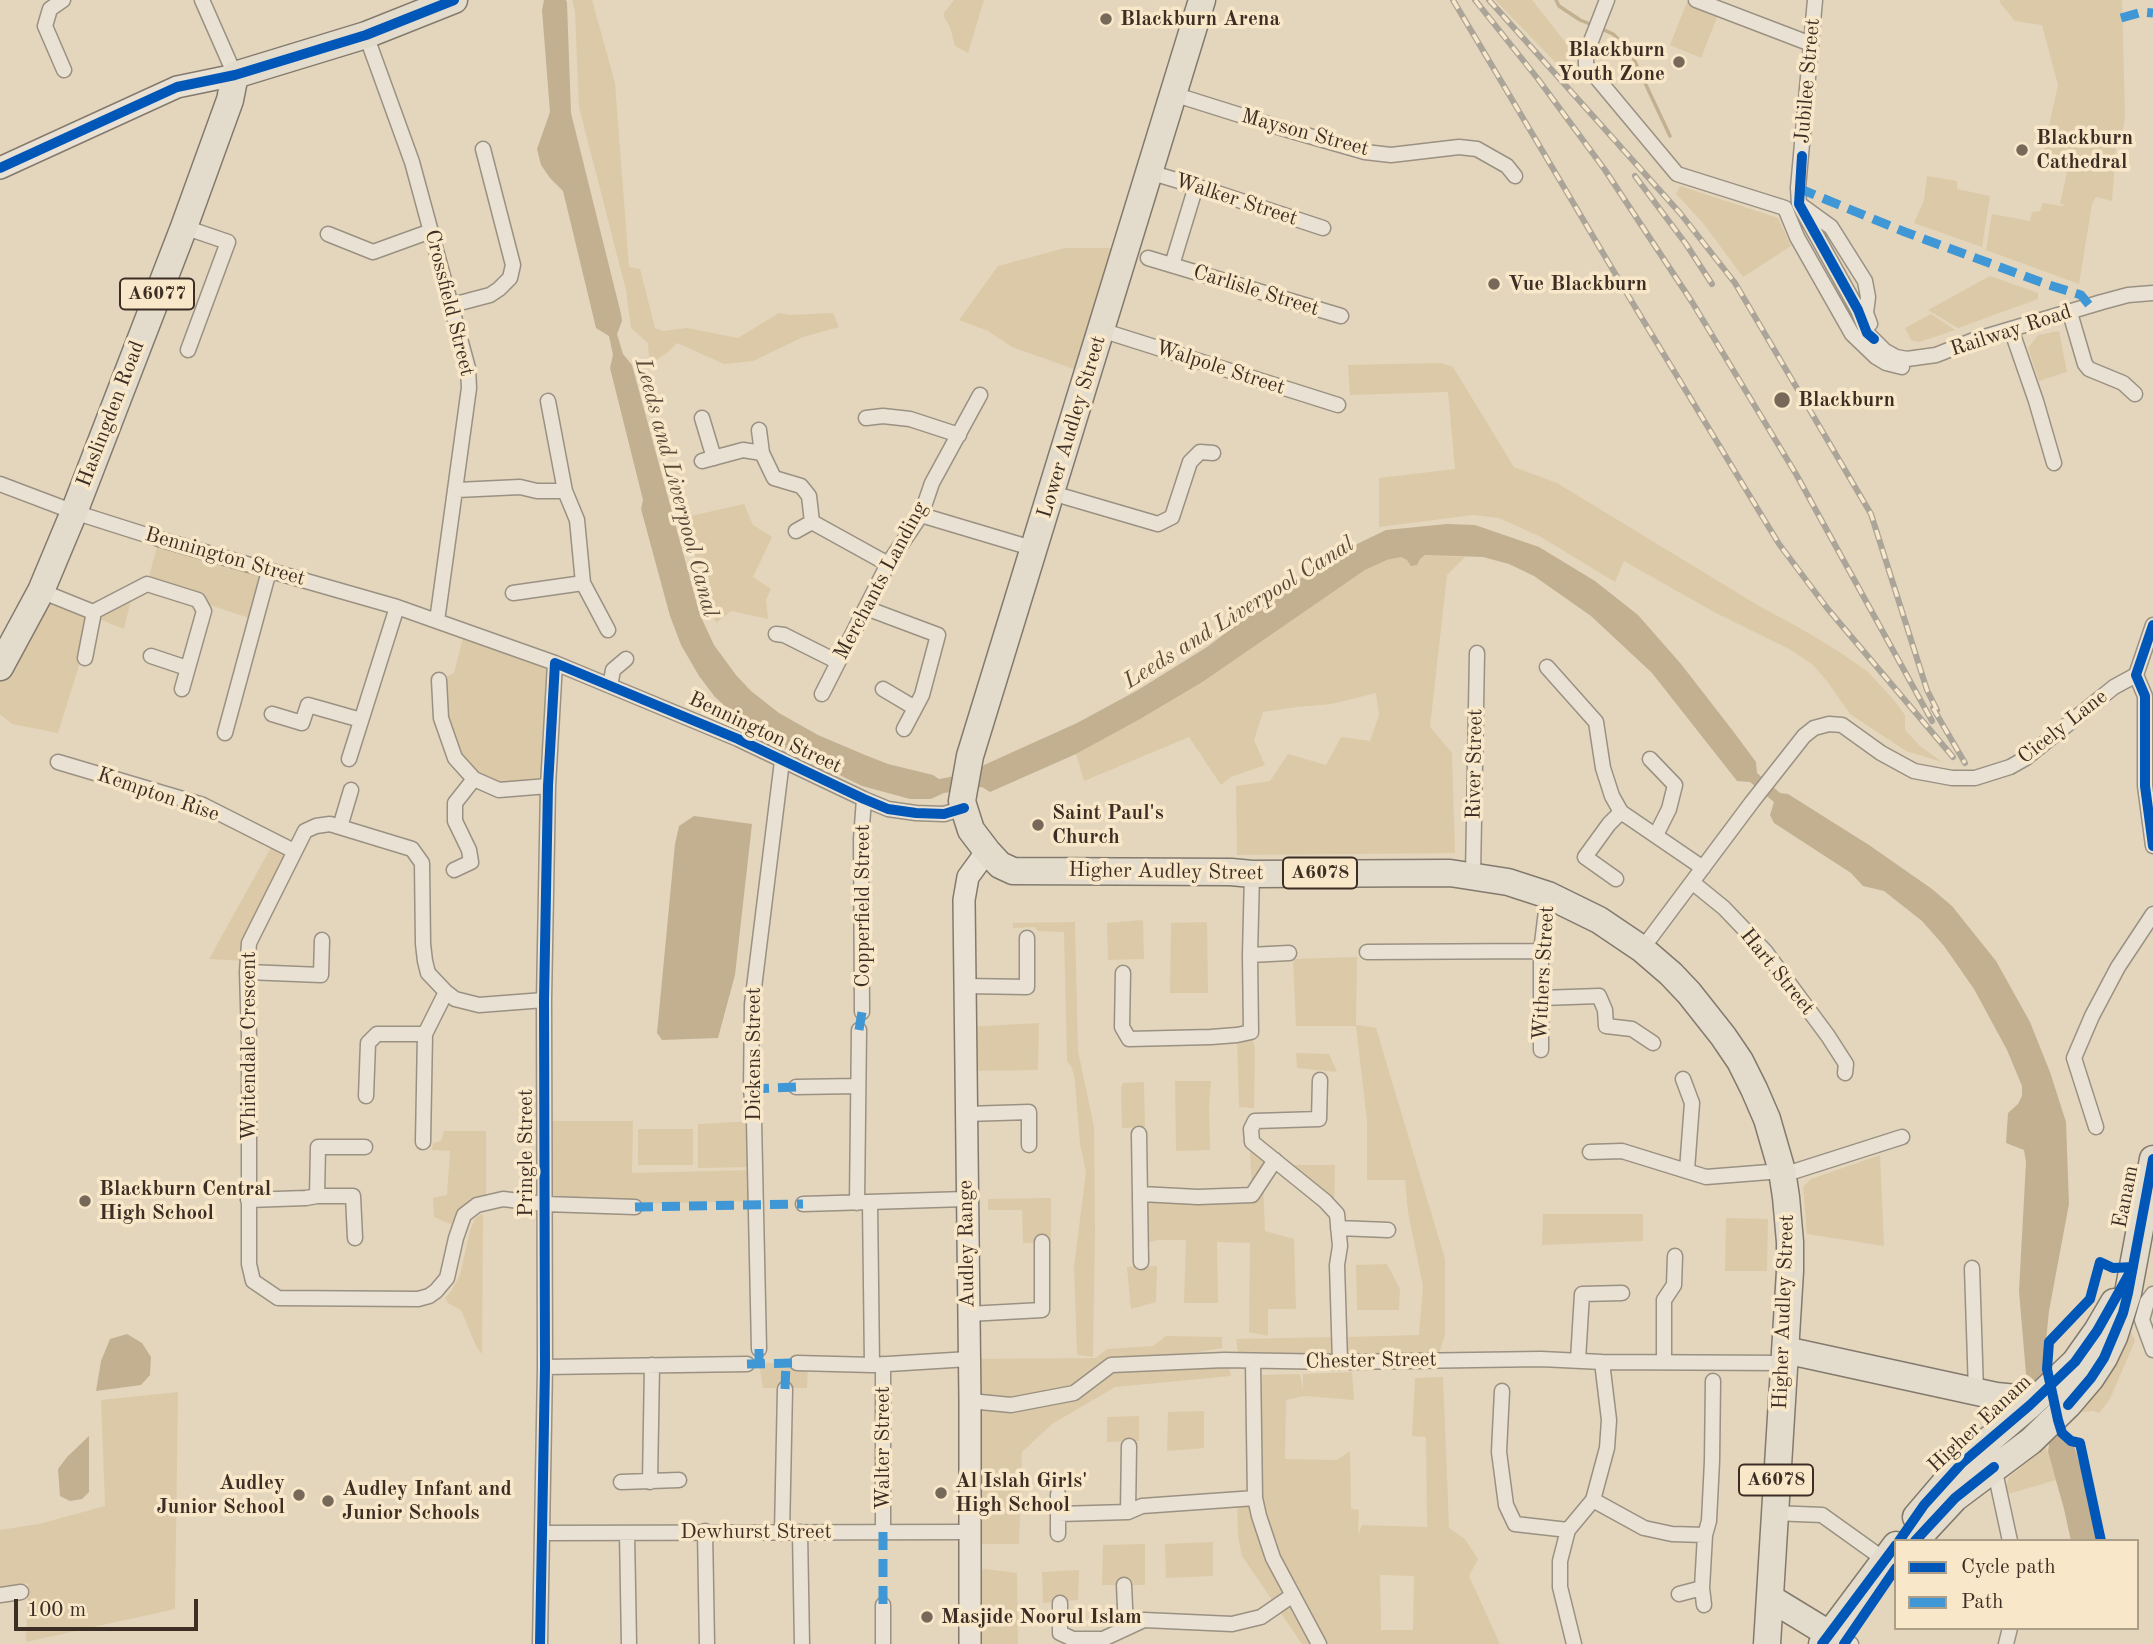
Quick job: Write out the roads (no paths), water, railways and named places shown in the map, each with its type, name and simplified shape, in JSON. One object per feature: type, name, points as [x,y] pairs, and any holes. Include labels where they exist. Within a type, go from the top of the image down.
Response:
[{"type":"highway","points":[[234,75],[366,35],[454,0]]},
{"type":"highway","name":"Lower Audley Street","points":[[963,804],[970,756],[1202,0]]},
{"type":"highway","name":"Haslingden Road","points":[[0,667],[41,592],[74,512],[184,227],[230,100],[234,75]]},
{"type":"highway","name":"A6078","points":[[963,804],[971,830],[987,851]]},
{"type":"highway","name":"Higher Audley Street","points":[[987,851],[1000,865],[1013,871],[1473,875],[1508,882],[1548,895],[1599,920],[1642,949],[1671,974],[1689,993],[1740,1061],[1767,1119],[1782,1173],[1790,1242],[1767,1644]]},
{"type":"highway","name":"Eanam","points":[[2135,1255],[2153,1159]]},
{"type":"highway","name":"Higher Eanam","points":[[1904,1539],[1924,1505],[2018,1397],[2075,1362],[2087,1347],[2135,1255]]},
{"type":"highway","name":"Higher Eanam","points":[[1917,1539],[1955,1499],[2013,1454],[2068,1405],[2091,1378],[2104,1359],[2123,1313],[2135,1255]]},
{"type":"highway","points":[[1785,1357],[2018,1397],[2013,1454]]},
{"type":"highway","name":"Higher Eanam","points":[[1839,1641],[1894,1556]]},
{"type":"highway","points":[[1770,1598],[1839,1641]]},
{"type":"street","points":[[63,0],[50,9],[45,26],[64,70]]},
{"type":"street","points":[[0,168],[177,87],[234,75],[202,0]]},
{"type":"street","points":[[1607,0],[1586,54],[1586,65],[1677,174],[1792,206],[1831,227],[1865,281],[1867,313],[1874,339]]},
{"type":"street","points":[[1696,0],[1811,44]]},
{"type":"street","name":"Jubilee Street","points":[[1792,206],[1798,188],[1815,0]]},
{"type":"street","name":"Crossfield Street","points":[[366,35],[412,162],[468,369],[469,388],[457,491],[437,621]]},
{"type":"street","name":"Mayson Street","points":[[1173,94],[1365,152],[1391,155],[1459,147],[1478,149],[1507,166],[1514,176]]},
{"type":"street","points":[[452,305],[491,295],[510,278],[513,265],[483,149]]},
{"type":"street","name":"Walker Street","points":[[1150,172],[1323,228]]},
{"type":"street","name":"Carlisle Street","points":[[1172,265],[1196,186]]},
{"type":"street","points":[[1792,206],[1858,310],[1867,333],[1874,339]]},
{"type":"street","points":[[1792,206],[1797,237],[1852,334],[1868,352],[1898,367],[1909,366],[1936,355]]},
{"type":"street","points":[[184,227],[228,243],[188,350]]},
{"type":"street","points":[[328,234],[373,252],[431,231]]},
{"type":"street","name":"Carlisle Street","points":[[1148,258],[1340,316]]},
{"type":"street","name":"Railway Road","points":[[1874,339],[1885,351],[1896,357],[1907,359],[1936,355],[1974,340],[2128,295],[2153,293]]},
{"type":"street","points":[[2070,313],[2085,364],[2089,369],[2123,383],[2135,394]]},
{"type":"street","points":[[2011,329],[2054,463]]},
{"type":"street","name":"Walpole Street","points":[[1101,330],[1338,405]]},
{"type":"street","name":"Merchants Landing","points":[[822,694],[888,564],[921,515],[932,482],[980,395]]},
{"type":"street","points":[[548,401],[565,491],[577,520],[583,583],[608,630]]},
{"type":"street","points":[[866,418],[883,415],[910,419],[959,435]]},
{"type":"street","points":[[702,418],[708,459],[743,450],[762,453]]},
{"type":"street","points":[[759,430],[762,453],[775,478],[801,486],[809,496],[813,522]]},
{"type":"street","points":[[1052,493],[1158,524],[1172,517],[1189,463],[1199,452],[1213,453]]},
{"type":"street","name":"Bennington Street","points":[[0,484],[74,512],[159,539],[397,607],[555,663],[738,739],[888,809],[944,814],[963,804]]},
{"type":"street","points":[[457,491],[520,487],[537,491],[565,491]]},
{"type":"street","points":[[921,515],[1035,549]]},
{"type":"street","points":[[796,531],[813,522]]},
{"type":"street","points":[[813,522],[888,564]]},
{"type":"street","points":[[225,733],[269,571]]},
{"type":"street","points":[[513,593],[583,583]]},
{"type":"street","points":[[41,592],[93,612],[147,584],[198,600],[204,611],[182,689]]},
{"type":"street","points":[[349,760],[397,607]]},
{"type":"street","points":[[866,608],[938,635],[925,684],[904,729]]},
{"type":"street","points":[[85,658],[93,612]]},
{"type":"street","points":[[2153,625],[2136,675],[2145,696],[2145,786],[2153,846]]},
{"type":"street","points":[[776,634],[784,635],[838,662]]},
{"type":"street","name":"River Street","points":[[1473,875],[1477,653]]},
{"type":"street","points":[[151,656],[187,668]]},
{"type":"street","points":[[610,686],[613,670],[626,659]]},
{"type":"street","name":"Pringle Street","points":[[540,1644],[545,1367],[544,1000],[548,786],[555,663]]},
{"type":"street","points":[[1547,667],[1596,722],[1602,768],[1621,812],[1703,868],[1642,949]]},
{"type":"street","name":"Cicely Lane","points":[[1703,868],[1772,776],[1804,736],[1814,728],[1829,724],[1842,725],[1881,753],[1914,771],[1952,778],[1975,778],[2010,767],[2026,758],[2114,687],[2136,675]]},
{"type":"street","points":[[439,680],[441,718],[455,758],[474,779],[499,790],[548,786]]},
{"type":"street","points":[[883,689],[915,708]]},
{"type":"street","points":[[272,714],[302,723],[308,705],[361,720]]},
{"type":"street","points":[[1650,760],[1675,785],[1669,809],[1656,835]]},
{"type":"street","name":"Dickens Street","points":[[759,1349],[751,1089],[752,1004],[782,761]]},
{"type":"street","name":"Kempton Rise","points":[[58,762],[203,805],[295,851]]},
{"type":"street","points":[[454,870],[471,862],[469,850],[455,821],[455,803],[474,779]]},
{"type":"street","points":[[340,827],[351,790]]},
{"type":"street","name":"Copperfield Street","points":[[862,1012],[861,839],[864,799]]},
{"type":"street","points":[[1616,879],[1586,857],[1609,824],[1621,812]]},
{"type":"street","name":"Whitendale Crescent","points":[[446,992],[428,974],[423,944],[422,863],[412,849],[330,824],[305,831],[249,943],[248,1200],[249,1264],[253,1281],[278,1298],[418,1299],[429,1296],[447,1278],[464,1215],[472,1207],[485,1201],[503,1199],[545,1204]]},
{"type":"street","name":"Audley Range","points":[[970,1644],[965,887],[973,867],[987,851]]},
{"type":"street","points":[[1123,973],[1122,1027],[1129,1039],[1237,1035],[1251,1031],[1252,874]]},
{"type":"street","name":"Hart Street","points":[[1692,882],[1724,908],[1765,951],[1846,1064],[1845,1073]]},
{"type":"street","name":"Withers Street","points":[[1541,1051],[1541,951],[1548,895]]},
{"type":"street","points":[[2096,1127],[2074,1058],[2086,1027],[2118,967],[2153,914]]},
{"type":"street","points":[[965,986],[1027,987],[1027,938]]},
{"type":"street","points":[[247,972],[321,975],[322,940]]},
{"type":"street","points":[[1367,952],[1541,951]]},
{"type":"street","points":[[1250,955],[1289,953]]},
{"type":"street","points":[[423,1142],[425,1034],[446,992],[455,999],[479,1005],[544,1000]]},
{"type":"street","points":[[1541,998],[1599,996],[1605,1010],[1606,1026],[1632,1029],[1653,1043]]},
{"type":"street","points":[[859,1030],[858,1086],[863,1202]]},
{"type":"street","points":[[366,1096],[368,1043],[377,1034],[425,1034]]},
{"type":"street","points":[[1683,1079],[1692,1104],[1687,1170]]},
{"type":"street","points":[[1320,1080],[1319,1119],[1255,1121],[1251,1129],[1252,1142],[1338,1214],[1340,1362]]},
{"type":"street","points":[[796,1087],[858,1086]]},
{"type":"street","points":[[966,1114],[1029,1112],[1029,1145]]},
{"type":"street","points":[[1139,1134],[1141,1262]]},
{"type":"street","points":[[1590,1152],[1622,1151],[1706,1177],[1782,1173],[1902,1137]]},
{"type":"street","points":[[317,1196],[318,1147],[365,1147]]},
{"type":"street","points":[[1141,1194],[1198,1197],[1252,1195],[1275,1160]]},
{"type":"street","points":[[248,1200],[353,1196],[355,1238]]},
{"type":"street","points":[[803,1204],[966,1199]]},
{"type":"street","name":"Walter Street","points":[[863,1202],[878,1365],[883,1532]]},
{"type":"street","points":[[545,1204],[635,1207]]},
{"type":"street","points":[[1338,1228],[1388,1230]]},
{"type":"street","points":[[968,1314],[1042,1310],[1042,1242]]},
{"type":"street","points":[[1664,1362],[1664,1300],[1674,1285],[1675,1256]]},
{"type":"street","points":[[1972,1268],[2018,1397]]},
{"type":"street","points":[[1578,1360],[1582,1294],[1622,1293]]},
{"type":"street","points":[[2153,1294],[2147,1302],[2142,1320],[2153,1350]]},
{"type":"street","name":"Chester Street","points":[[970,1401],[1011,1405],[1074,1393],[1111,1365],[1224,1360],[1664,1362],[1785,1357]]},
{"type":"street","points":[[797,1363],[878,1365],[969,1359]]},
{"type":"street","points":[[1253,1362],[1255,1497],[1259,1516],[1273,1558],[1320,1644]]},
{"type":"street","points":[[1574,1644],[1560,1587],[1560,1561],[1568,1530],[1593,1500],[1607,1448],[1607,1395],[1602,1362]]},
{"type":"street","points":[[545,1367],[747,1364]]},
{"type":"street","points":[[650,1482],[652,1365]]},
{"type":"street","points":[[1704,1605],[1702,1588],[1705,1535],[1709,1521],[1720,1396],[1713,1381]]},
{"type":"street","points":[[782,1532],[785,1389]]},
{"type":"street","points":[[1502,1391],[1499,1452],[1506,1505],[1515,1524],[1568,1530]]},
{"type":"street","points":[[1128,1512],[1129,1446]]},
{"type":"street","points":[[2010,1539],[2013,1454]]},
{"type":"street","points":[[621,1482],[679,1480]]},
{"type":"street","points":[[1058,1494],[1058,1534]]},
{"type":"street","points":[[1058,1514],[1128,1512],[1142,1506],[1255,1497]]},
{"type":"street","points":[[1593,1500],[1644,1528],[1672,1534],[1705,1535]]},
{"type":"street","points":[[1773,1513],[1822,1515],[1894,1556]]},
{"type":"street","points":[[705,1531],[707,1644]]},
{"type":"street","points":[[800,1532],[802,1644]]},
{"type":"street","name":"Dewhurst Street","points":[[543,1533],[969,1532]]},
{"type":"street","points":[[627,1533],[629,1644]]},
{"type":"street","points":[[1124,1586],[1126,1628]]},
{"type":"street","points":[[1679,1594],[1702,1588]]},
{"type":"street","points":[[0,1595],[22,1592]]},
{"type":"street","points":[[1060,1603],[1060,1633],[1073,1639],[1103,1639],[1144,1620],[1232,1624],[1261,1617],[1293,1595]]},
{"type":"street","points":[[883,1605],[883,1644]]},
{"type":"waterway","points":[[1556,0],[1559,6],[1595,26]]},
{"type":"waterway","points":[[1602,29],[1613,34],[1630,51],[1670,136]]},
{"type":"railway","points":[[1453,0],[1779,544],[1827,608],[1953,757]]},
{"type":"railway","points":[[1475,0],[1605,170],[1692,302],[1796,474],[1932,721]]},
{"type":"railway","points":[[1489,0],[1680,213],[1735,283],[1871,514],[1927,690],[1937,710]]},
{"type":"railway","points":[[1635,176],[1712,284]]},
{"type":"railway","points":[[1933,708],[1965,763]]},
{"type":"place","name":"Blackburn Arena","points":[[1106,19]]},
{"type":"place","name":"Blackburn Youth Zone","points":[[1679,62]]},
{"type":"place","name":"Blackburn Cathedral","points":[[2022,150]]},
{"type":"place","name":"Vue Blackburn","points":[[1494,284]]},
{"type":"place","name":"Blackburn","points":[[1782,400]]},
{"type":"place","name":"Saint Paul's Church","points":[[1038,825]]},
{"type":"place","name":"Blackburn Central High School","points":[[85,1201]]},
{"type":"place","name":"Al Islah Girls' High School","points":[[941,1493]]},
{"type":"place","name":"Audley Junior School","points":[[299,1495]]},
{"type":"place","name":"Audley Infant and Junior Schools","points":[[328,1501]]},
{"type":"place","name":"Masjide Noorul Islam","points":[[927,1617]]},
{"type":"water label","name":"Leeds and Liverpool Canal","points":[[676,488]]},
{"type":"water label","name":"Leeds and Liverpool Canal","points":[[1239,613]]}]
